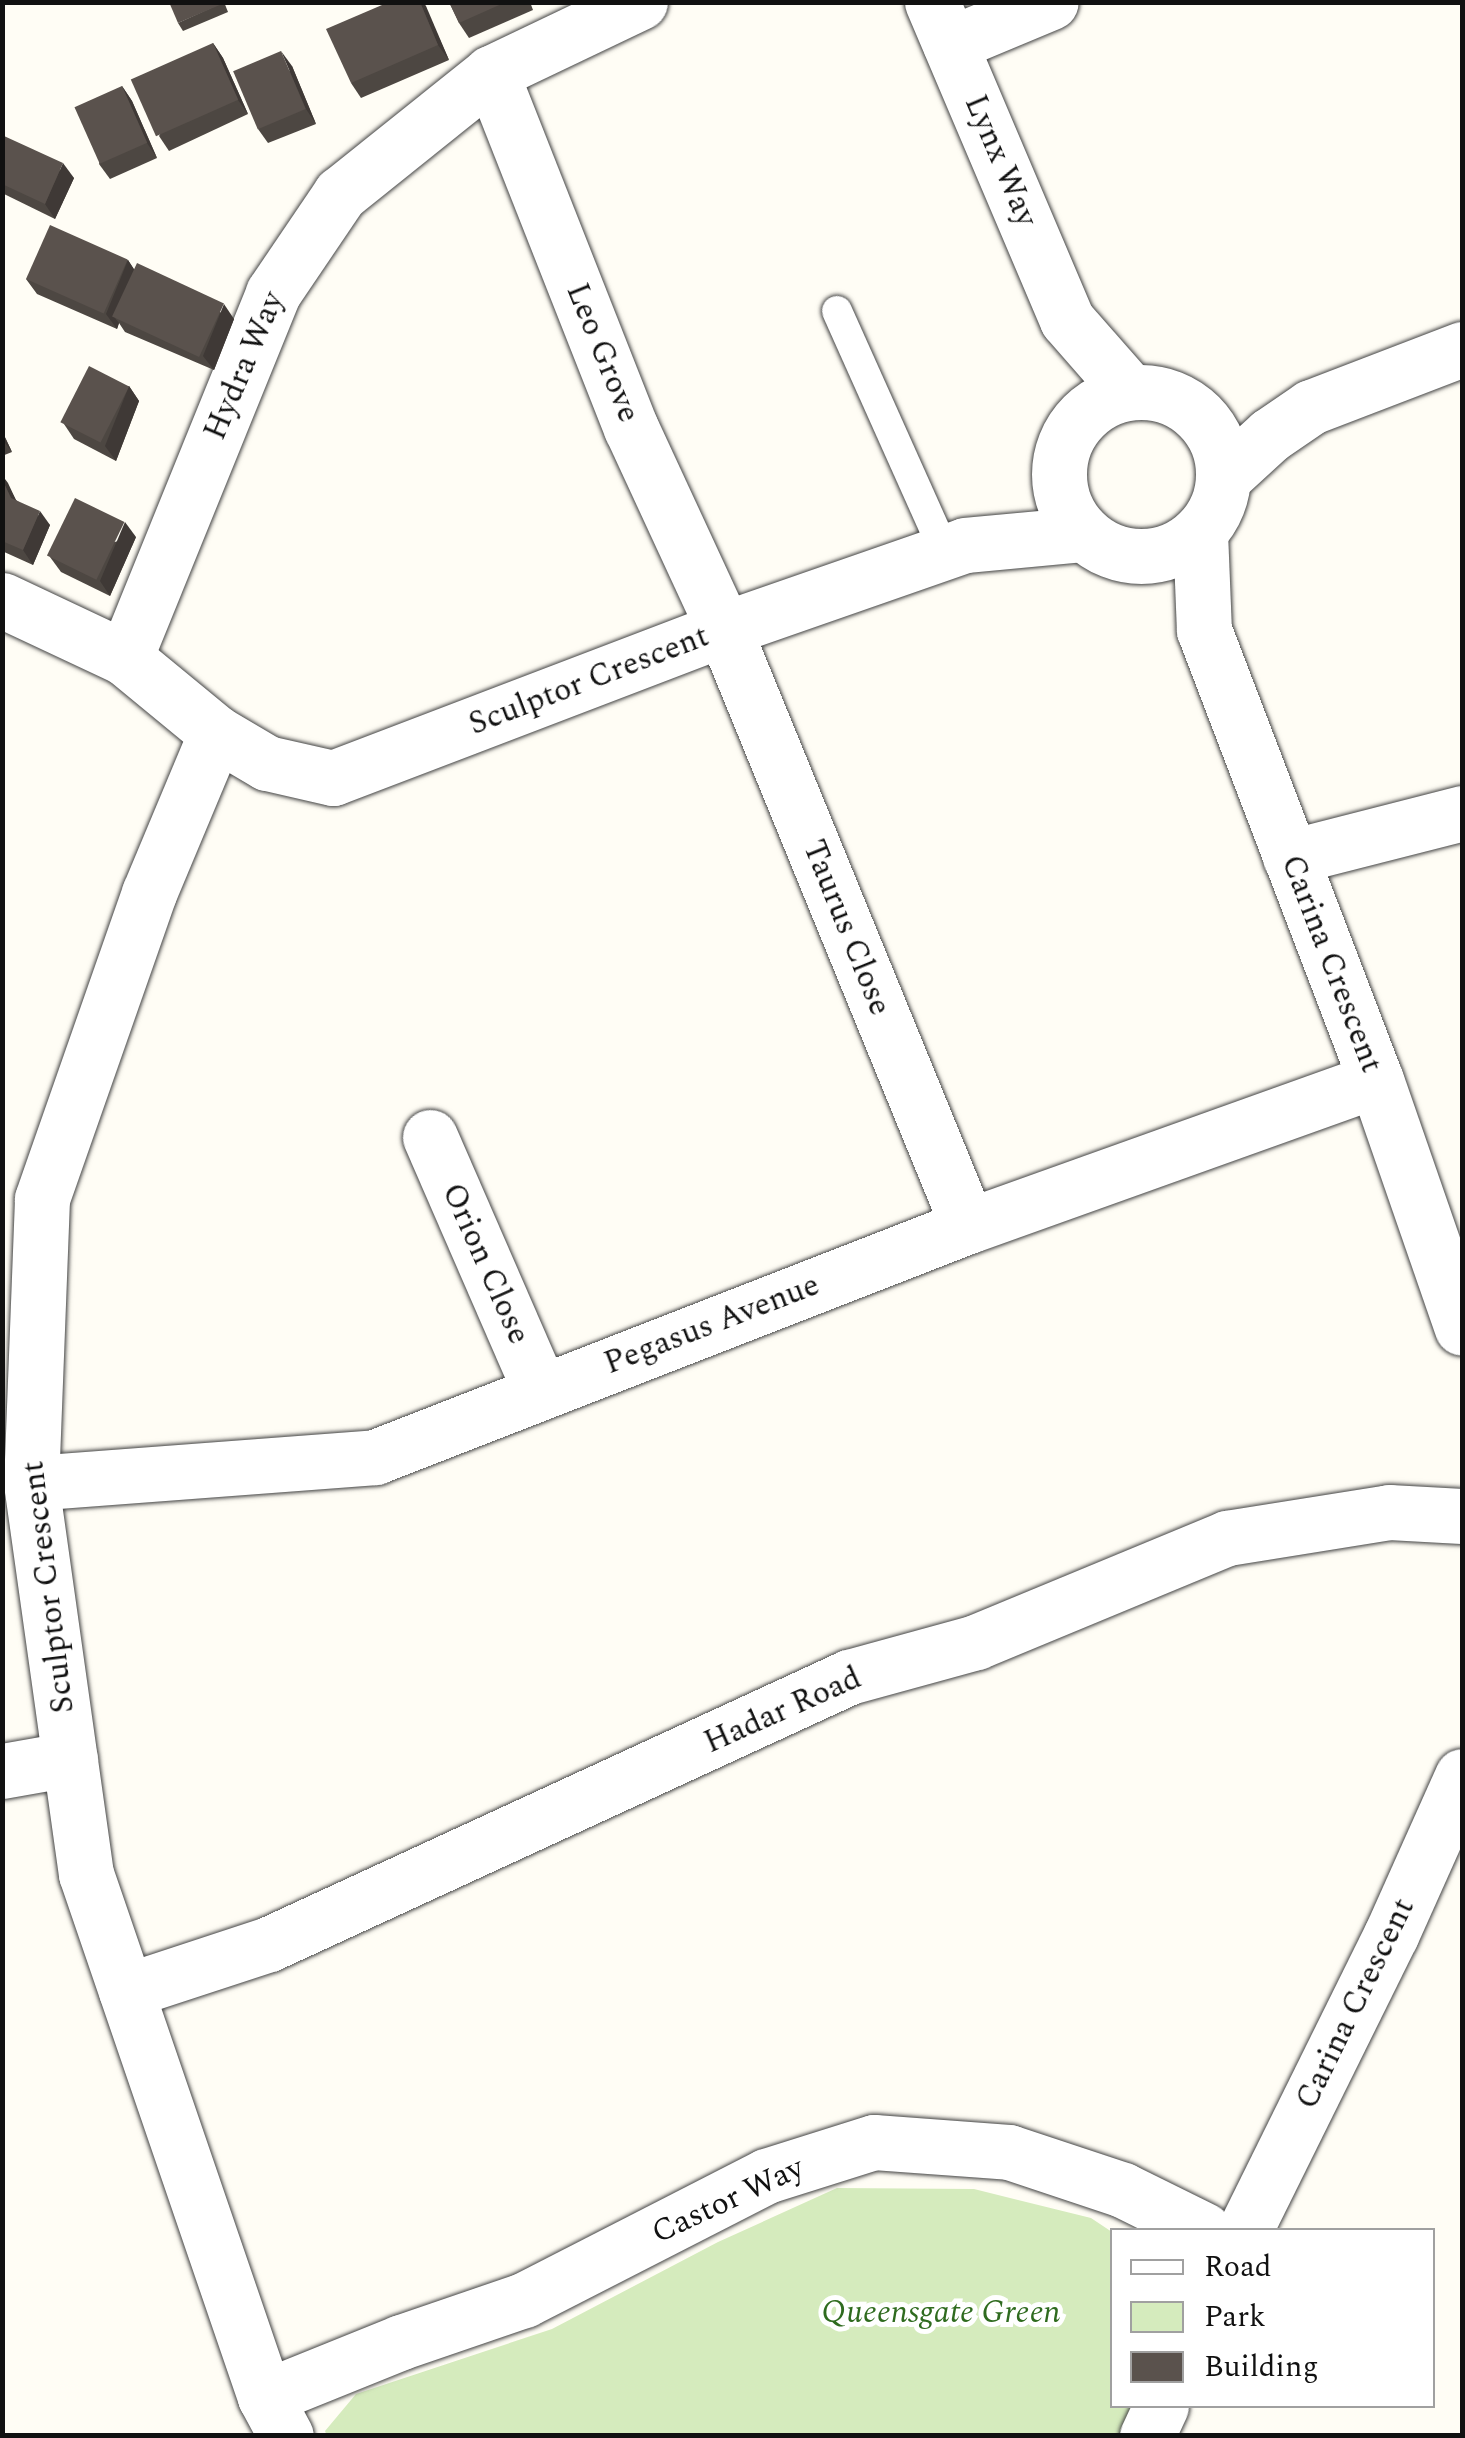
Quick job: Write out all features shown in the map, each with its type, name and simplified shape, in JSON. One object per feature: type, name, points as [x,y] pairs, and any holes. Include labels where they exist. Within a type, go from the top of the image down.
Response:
[{"type":"street","name":"Hydra Way","points":[[125,658],[273,293],[340,194],[491,73],[640,2]]},
{"type":"street","points":[[941,23],[1051,2]]},
{"type":"street","name":"Lynx Way","points":[[941,23],[1067,320],[1078,421]]},
{"type":"street","name":"Leo Grove","points":[[491,73],[631,428],[724,629]]},
{"type":"street","name":"Lynx Way","points":[[1067,320],[1130,392]]},
{"type":"street","points":[[1223,478],[1270,435],[1311,408],[1462,349]]},
{"type":"street","points":[[1130,392],[1170,397],[1204,421],[1218,448],[1223,478],[1220,498],[1200,532],[1160,554],[1138,556],[1100,546],[1084,534],[1066,508],[1058,476],[1060,457],[1078,421],[1092,407],[1130,392]]},
{"type":"street","points":[[1204,421],[1277,406],[1311,408]]},
{"type":"street","name":"Sculptor Crescent","points":[[955,549],[1058,476]]},
{"type":"street","name":"Carina Crescent","points":[[1200,532],[1204,630],[1460,1308]]},
{"type":"street","name":"Sculptor Crescent","points":[[2,600],[125,658],[216,733],[267,763],[333,778],[724,629],[955,549],[1084,534]]},
{"type":"street","name":"Carina Crescent","points":[[1138,556],[1174,607],[1204,630]]},
{"type":"street","name":"Taurus Close","points":[[724,629],[968,1226]]},
{"type":"street","name":"Sculptor Crescent","points":[[216,733],[149,893],[42,1199],[31,1483],[86,1874],[275,2416]]},
{"type":"street","points":[[1290,857],[1462,812]]},
{"type":"street","name":"Pegasus Avenue","points":[[31,1483],[375,1457],[968,1226],[1376,1080]]},
{"type":"street","name":"Orion Close","points":[[430,1137],[541,1392]]},
{"type":"street","name":"Hadar Road","points":[[126,1992],[269,1944],[848,1677],[976,1642],[1227,1538],[1389,1512],[1462,1516]]},
{"type":"street","points":[[2,1772],[70,1759]]},
{"type":"street","name":"Carina Crescent","points":[[1246,2228],[1391,1935],[1462,1776]]},
{"type":"street","name":"Castor Way","points":[[275,2416],[401,2342],[524,2300],[766,2176],[874,2142],[1009,2152],[1123,2190],[1200,2228]]},
{"type":"street","points":[[1147,2436],[1160,2408]]},
{"type":"lane","points":[[837,311],[955,549]]},
{"type":"green space","name":"Queensgate Green","points":[[837,2188],[974,2189],[1091,2218],[1110,2231],[1110,2408],[1160,2408],[1147,2436],[327,2436],[325,2431],[356,2394],[552,2329],[718,2242]]},
{"type":"building","points":[[169,2],[222,2],[222,4],[178,23]]},
{"type":"building","points":[[389,2],[420,2],[438,45],[351,83],[326,29]]},
{"type":"building","points":[[449,2],[506,2],[459,23]]},
{"type":"building","points":[[213,43],[238,100],[156,136],[131,80]]},
{"type":"building","points":[[281,51],[306,109],[258,129],[233,71]]},
{"type":"building","points":[[122,86],[147,143],[100,164],[74,107]]},
{"type":"building","points":[[4,136],[63,163],[45,204],[2,184]]},
{"type":"building","points":[[50,225],[128,260],[104,313],[26,279]]},
{"type":"building","points":[[137,263],[224,304],[199,357],[112,316]]},
{"type":"building","points":[[89,366],[129,386],[100,443],[60,422]]},
{"type":"building","points":[[2,479],[11,498],[40,511],[23,550],[2,541]]},
{"type":"building","points":[[75,498],[124,522],[96,580],[47,556]]}]
